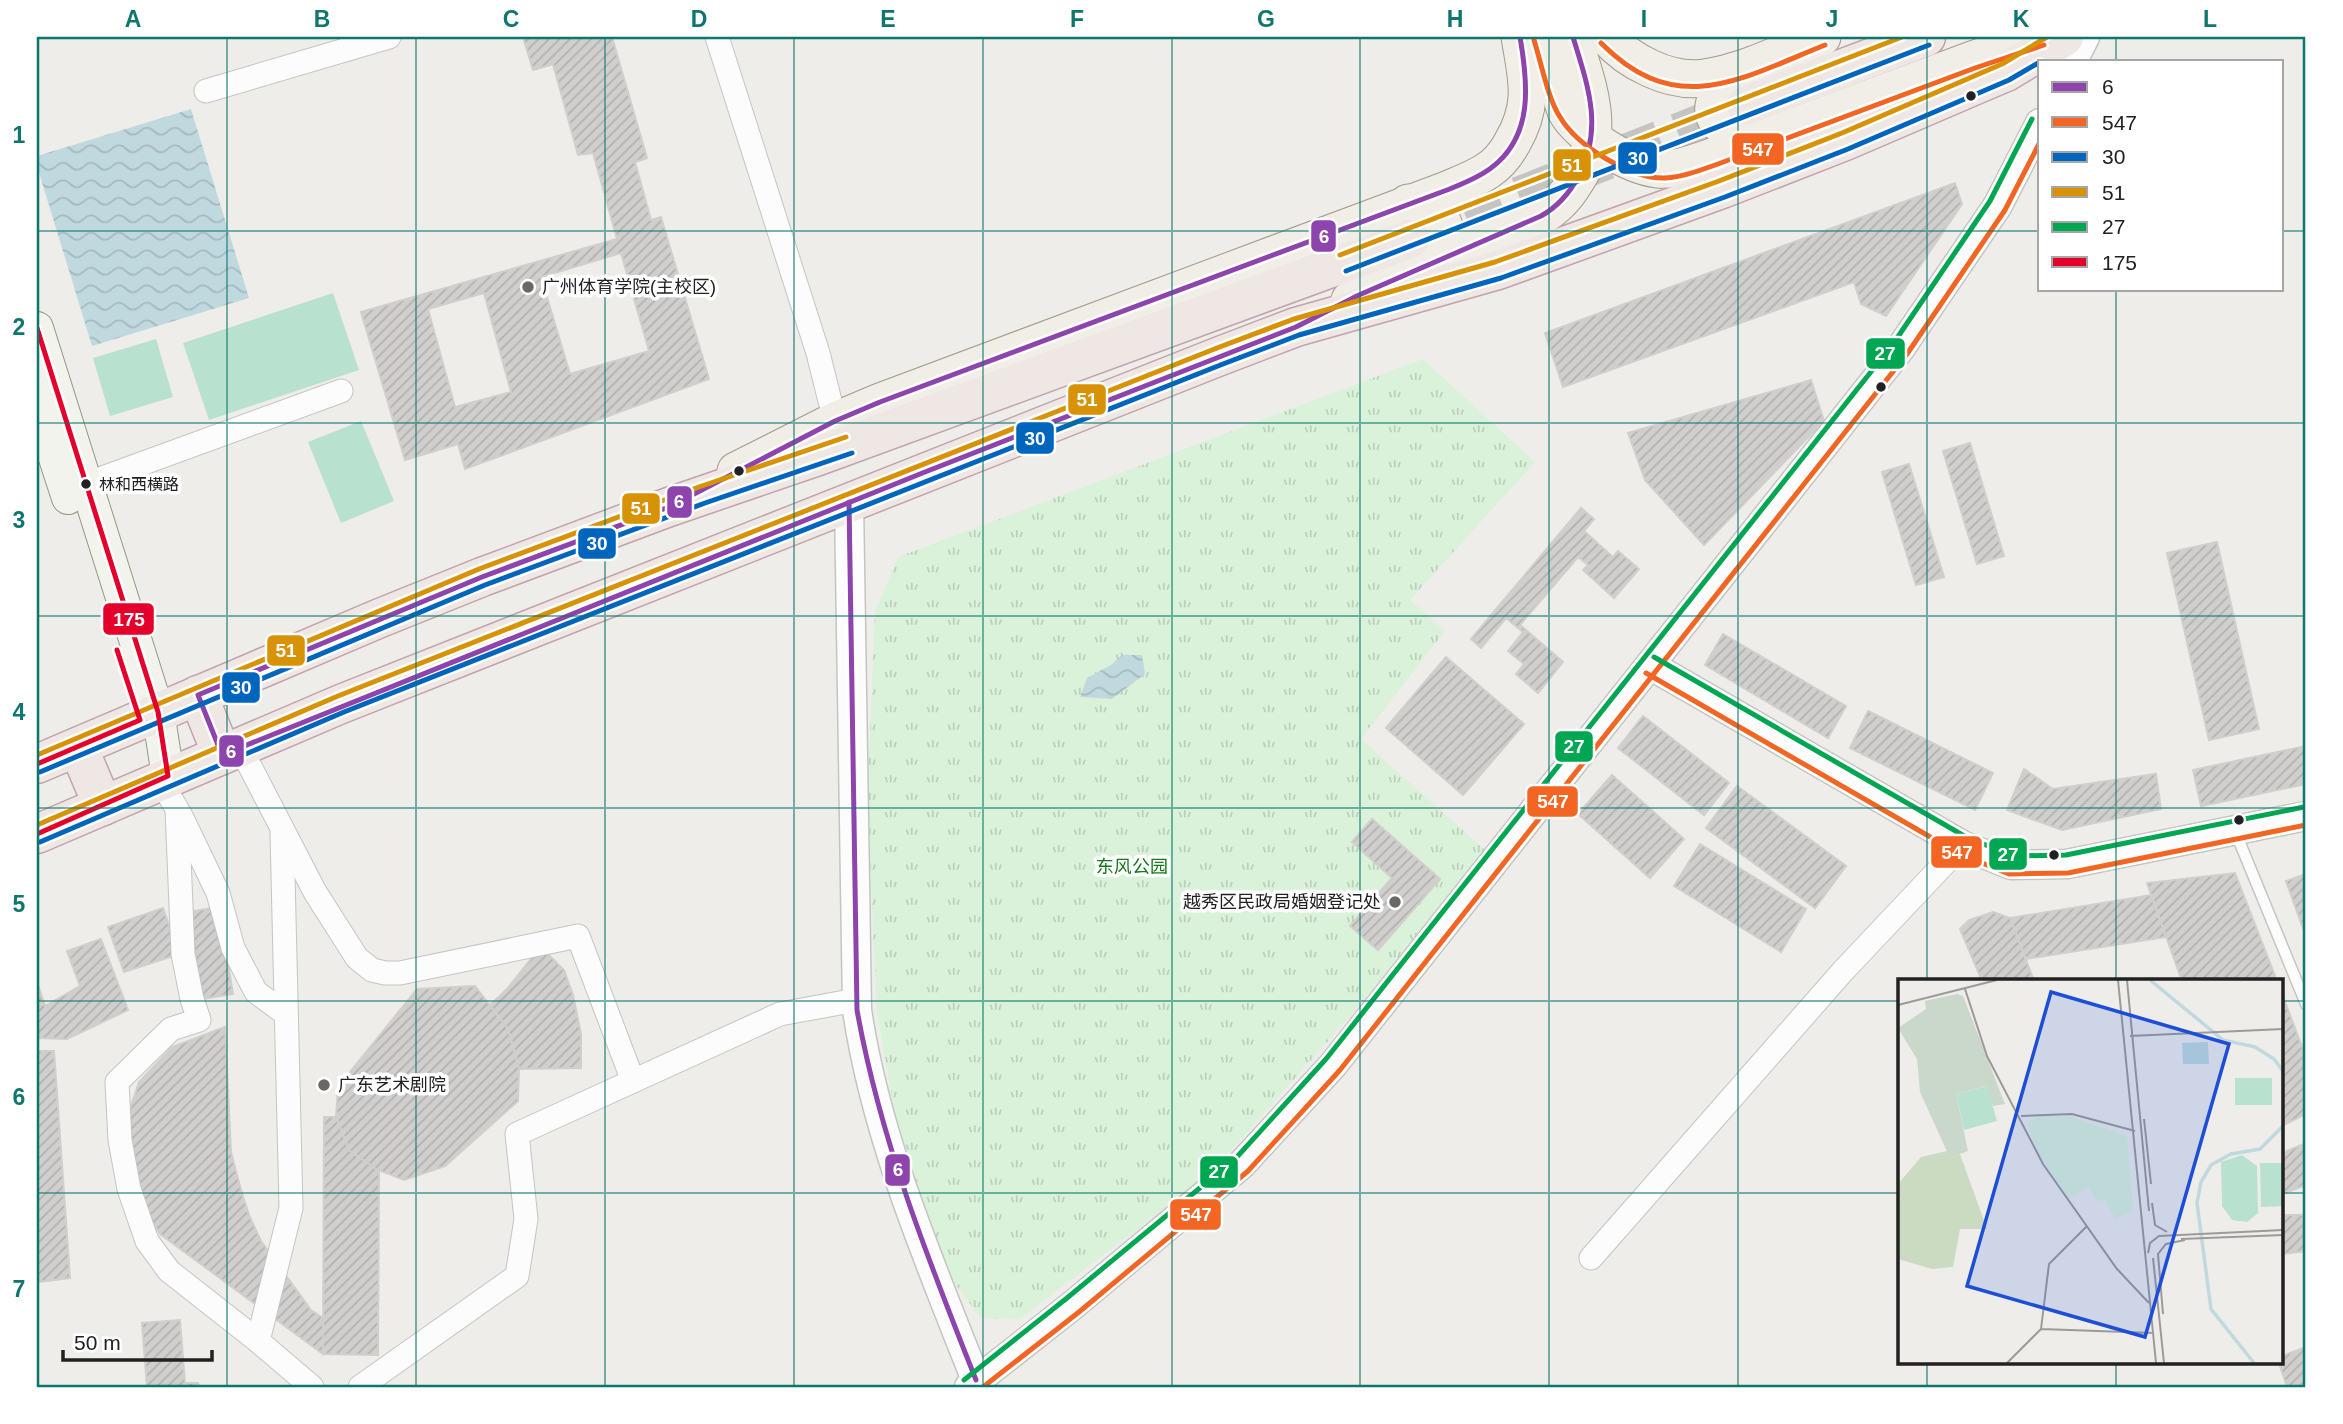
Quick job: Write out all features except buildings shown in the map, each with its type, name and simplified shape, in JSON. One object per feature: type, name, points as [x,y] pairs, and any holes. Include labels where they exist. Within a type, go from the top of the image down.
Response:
[{"type":"highway","points":[[1747,105],[1926,37]]},
{"type":"highway","points":[[37,834],[103,806],[168,789],[231,751],[341,704],[1296,327],[1498,270],[1696,198],[1936,103],[2006,72],[2064,37]]},
{"type":"highway","points":[[37,764],[457,587],[669,506],[818,456],[1416,235]]},
{"type":"highway","points":[[198,695],[231,751]]},
{"type":"highway","points":[[78,747],[103,806]]},
{"type":"main road","points":[[1296,327],[1359,295],[1416,235],[1447,190],[1486,172],[1508,151],[1527,111],[1528,83],[1520,37]]},
{"type":"main road","points":[[1542,37],[1566,111],[1626,159],[1658,169],[1683,167],[1822,37]]},
{"type":"main road","points":[[669,506],[835,421],[1416,235],[1520,226],[1553,210],[1586,164],[1587,85],[1573,37]]},
{"type":"main road","points":[[1607,37],[1632,59],[1671,75],[1702,79],[1747,105],[1972,60],[2041,37]]},
{"type":"main road","points":[[37,328],[86,484],[168,789]]},
{"type":"main road","points":[[37,403],[149,716]]},
{"type":"street","points":[[206,91],[389,37]]},
{"type":"street","points":[[717,37],[818,353],[835,421]]},
{"type":"street","points":[[2074,60],[2085,37]]},
{"type":"street","points":[[849,502],[856,1000],[863,1049],[888,1140],[973,1384],[1073,1305],[1242,1164],[1384,1004],[1900,349],[1998,205],[2038,127]]},
{"type":"street","points":[[86,484],[341,391]]},
{"type":"street","points":[[1650,665],[1962,845],[2011,865],[2067,864],[2306,816]]},
{"type":"street","points":[[231,751],[282,824],[315,892],[357,958],[372,970],[385,973],[411,972],[578,936],[633,1081]]},
{"type":"street","points":[[168,789],[212,881],[233,947],[256,992],[286,1014]]},
{"type":"street","points":[[168,789],[183,954],[199,1020],[171,1029],[117,1082],[120,1140],[129,1189],[147,1241],[169,1271],[312,1387]]},
{"type":"street","points":[[258,1341],[291,1208],[282,824]]},
{"type":"street","points":[[1591,1258],[1843,971],[1962,845]]},
{"type":"street","points":[[363,1386],[517,1276],[526,1219],[517,1134],[780,1014],[856,1000]]},
{"type":"lane","points":[[2235,831],[2306,1004]]},
{"type":"green space","points":[[333,293],[359,370],[209,420],[183,343]]},
{"type":"green space","points":[[156,339],[173,397],[110,416],[93,358]]},
{"type":"green space","name":"东风公园","points":[[1423,359],[1535,462],[1410,600],[1445,631],[1361,739],[1485,850],[1390,971],[1215,1169],[1020,1319],[981,1318],[938,1262],[902,1153],[877,1013],[867,804],[875,612],[898,557]]},
{"type":"green space","points":[[361,421],[394,501],[341,523],[308,442]]},
{"type":"water","points":[[191,109],[249,298],[92,346],[37,166],[37,156]]},
{"type":"water","points":[[1122,655],[1142,655],[1145,674],[1112,699],[1080,697],[1087,678],[1111,665]]},
{"type":"tunnel","points":[[1413,238],[1746,105]]},
{"type":"transit line","name":"6","points":[[1520,37],[1526,90],[1521,125],[1505,155],[1481,175],[880,402],[835,421],[669,507],[482,577],[198,695],[222,755],[925,472],[1296,327],[1359,295],[1541,216],[1571,189],[1586,159],[1590,142],[1591,107],[1573,37]]},
{"type":"transit line","name":"51","points":[[1340,255],[1902,37]]},
{"type":"transit line","name":"51","points":[[37,825],[338,696],[1217,348],[1294,319],[1495,262],[1719,181],[1842,133],[2002,64],[2047,37]]},
{"type":"transit line","name":"547","points":[[1534,40],[1552,100],[1568,128],[1592,149],[1621,167],[1651,177],[1665,178],[1705,169],[1975,68],[2044,45]]},
{"type":"transit line","name":"547","points":[[1601,43],[1629,67],[1656,80],[1683,86],[1710,85],[1738,79],[1825,45]]},
{"type":"transit line","name":"30","points":[[1346,271],[1929,45]]},
{"type":"transit line","name":"30","points":[[40,842],[344,712],[1223,364],[1299,335],[1501,278],[1725,197],[1848,149],[2009,80],[2038,63]]},
{"type":"transit line","name":"27","points":[[964,1380],[1236,1158],[1326,1059],[1893,344],[1990,201],[2032,119]]},
{"type":"transit line","name":"547","points":[[983,1387],[1079,1312],[1248,1171],[1340,1070],[1907,354],[2005,210],[2038,146]]},
{"type":"transit line","name":"175","points":[[37,328],[158,712],[168,776],[37,834]]},
{"type":"transit line","name":"51","points":[[37,755],[479,569],[699,487],[846,437]]},
{"type":"transit line","name":"30","points":[[40,772],[485,585],[705,503],[852,453]]},
{"type":"transit line","name":"6","points":[[849,502],[857,1010],[892,1152],[923,1244],[976,1380]]},
{"type":"transit line","name":"175","points":[[37,764],[140,720],[117,650]]},
{"type":"transit line","name":"27","points":[[1654,657],[1966,837],[2013,856],[2066,855],[2304,807]]},
{"type":"transit line","name":"547","points":[[1646,673],[1958,853],[2009,874],[2068,873],[2306,825]]},
{"type":"place","name":"广州体育学院(主校区)","points":[[528,287]]},
{"type":"place","name":"林和西横路","points":[[86,484]]},
{"type":"place","name":"越秀区民政局婚姻登记处","points":[[1395,902]]},
{"type":"place","name":"广东艺术剧院","points":[[324,1085]]}]
